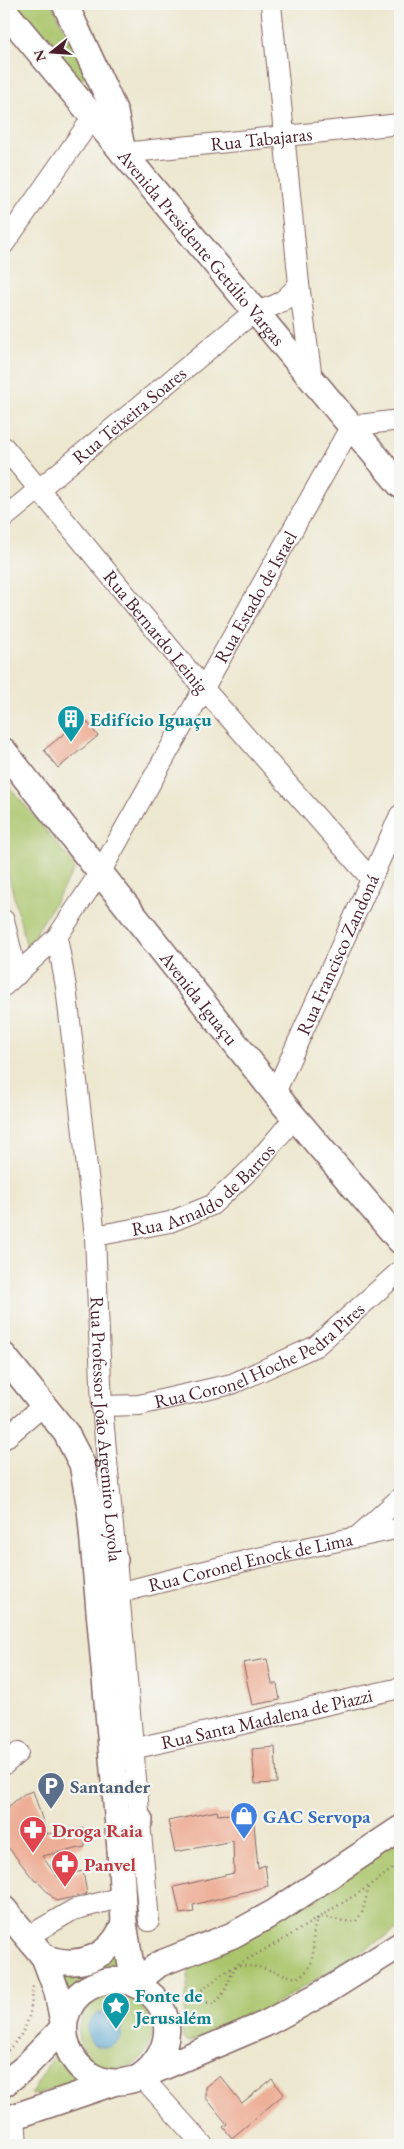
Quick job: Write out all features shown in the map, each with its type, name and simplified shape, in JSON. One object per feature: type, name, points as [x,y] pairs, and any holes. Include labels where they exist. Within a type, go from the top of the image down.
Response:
[{"type":"main road","points":[[65,4],[119,123],[123,153]]},
{"type":"main road","name":"Avenida Presidente Getúlio Vargas","points":[[4,10],[400,485]]},
{"type":"main road","points":[[93,117],[107,93]]},
{"type":"main road","name":"Avenida Iguaçu","points":[[4,751],[275,1093],[400,1242]]},
{"type":"main road","name":"Rua Professor João Argemiro Loyola","points":[[4,1356],[66,1433],[82,1464],[90,1508],[120,1849],[124,1923],[134,1984]]},
{"type":"main road","points":[[90,1508],[114,1560]]},
{"type":"main road","points":[[120,1849],[140,1820]]},
{"type":"main road","points":[[134,1984],[159,1964],[233,1935],[275,1912],[400,1829]]},
{"type":"main road","points":[[4,1909],[27,1937],[39,1967],[57,1992],[68,2050],[81,2070],[102,2081],[113,2083],[128,2082],[265,2024],[330,1990],[400,1945]]},
{"type":"main road","points":[[39,1967],[80,1962],[94,1958],[112,1944],[124,1923]]},
{"type":"main road","points":[[130,1958],[144,1964],[159,1964]]},
{"type":"main road","points":[[4,2084],[24,2068],[64,2027],[71,2006],[77,1998],[89,1988],[114,1980],[134,1984],[148,1992],[158,2003],[165,2017],[166,2043],[160,2058],[150,2070],[141,2076]]},
{"type":"main road","points":[[9,2118],[16,2095],[32,2058]]},
{"type":"main road","points":[[9,2118],[113,2083]]},
{"type":"street","points":[[271,4],[299,284],[312,379]]},
{"type":"street","points":[[4,244],[93,117]]},
{"type":"street","name":"Rua Tabajaras","points":[[123,153],[400,124]]},
{"type":"street","points":[[254,311],[272,307],[285,300],[299,284]]},
{"type":"street","name":"Rua Teixeira Soares","points":[[4,518],[254,311]]},
{"type":"street","points":[[351,426],[400,420]]},
{"type":"street","name":"Rua Estado de Israel","points":[[10,981],[57,937],[101,871],[351,426]]},
{"type":"street","name":"Rua Bernardo Leinig","points":[[4,447],[204,689],[371,879]]},
{"type":"street","name":"Rua Francisco Zandoná","points":[[275,1093],[400,815]]},
{"type":"street","points":[[4,920],[10,981]]},
{"type":"street","name":"Rua Professor João Argemiro Loyola","points":[[57,937],[66,988],[95,1236],[102,1406],[114,1560],[149,1921]]},
{"type":"street","name":"Rua Arnaldo de Barros","points":[[95,1236],[170,1222],[212,1205],[253,1167],[295,1117]]},
{"type":"street","name":"Rua Coronel Hoche Pedra Pires","points":[[102,1406],[139,1405],[232,1384],[316,1346],[400,1271]]},
{"type":"street","points":[[4,1439],[44,1405]]},
{"type":"street","name":"Rua Coronel Enock de Lima","points":[[118,1593],[253,1559],[357,1537],[400,1498]]},
{"type":"street","points":[[357,1537],[400,1528]]},
{"type":"street","name":"Rua Santa Madalena de Piazzi","points":[[132,1749],[400,1688]]},
{"type":"street","points":[[27,1937],[73,1910],[122,1897]]},
{"type":"street","points":[[141,2076],[202,2145]]},
{"type":"street","points":[[9,2118],[16,2145]]},
{"type":"path","points":[[176,1996],[192,1997],[237,1965],[319,1918],[400,1864]]},
{"type":"path","points":[[237,1965],[259,1967],[296,1978],[306,1974],[314,1958],[312,1937],[314,1925],[319,1918],[327,1917],[346,1923],[356,1921],[362,1913],[369,1886]]},
{"type":"path","points":[[201,1990],[200,1996],[205,2002],[213,2004],[222,1998],[228,1986],[230,1973],[237,1965]]},
{"type":"path","points":[[4,2054],[17,2042],[27,2025],[39,1967]]},
{"type":"green space","points":[[9,4],[52,4],[85,70],[84,78],[78,82]]},
{"type":"green space","points":[[4,780],[76,867],[27,948],[4,858]]},
{"type":"green space","points":[[400,1835],[400,1928],[271,2007],[188,2042],[183,2039],[182,2030],[189,1969],[195,1964],[241,1942]]},
{"type":"green space","points":[[118,1943],[119,1965],[81,1983],[66,1999],[62,1968]]},
{"type":"green space","points":[[108,1995],[122,1995],[136,2001],[146,2011],[152,2025],[150,2046],[136,2063],[122,2069],[108,2069],[94,2063],[84,2053],[78,2039],[78,2025],[84,2011],[94,2001]]},
{"type":"green space","points":[[58,2048],[82,2079],[36,2095],[31,2094]]},
{"type":"water","name":"Fonte de Jerusalém","points":[[99,2013],[110,2014],[120,2023],[121,2038],[116,2044],[109,2047],[94,2045],[88,2036],[88,2023]]},
{"type":"building","name":"Edifício Iguaçu","points":[[84,718],[98,736],[58,768],[44,750]]},
{"type":"building","points":[[267,1659],[272,1684],[277,1684],[280,1700],[252,1705],[243,1663]]},
{"type":"building","points":[[275,1747],[277,1783],[255,1784],[252,1749]]},
{"type":"building","points":[[33,1791],[47,1834],[84,1828],[85,1847],[42,1856],[57,1877],[83,1871],[87,1894],[56,1901],[35,1881],[4,1842],[4,1810],[24,1794]]},
{"type":"building","name":"GAC Servopa","points":[[217,1811],[218,1815],[253,1812],[258,1868],[265,1865],[268,1886],[193,1905],[194,1912],[180,1914],[174,1887],[234,1873],[233,1841],[175,1852],[168,1821]]},
{"type":"building","points":[[220,2076],[242,2103],[272,2079],[284,2094],[232,2138],[223,2127],[227,2124],[206,2098],[206,2087]]},
{"type":"place","name":"Edifício Iguaçu","points":[[71,743]]},
{"type":"place","name":"Santander","points":[[51,1810]]},
{"type":"place","name":"GAC Servopa","points":[[244,1840]]},
{"type":"place","name":"Droga Raia","points":[[33,1854]]},
{"type":"place","name":"Panvel","points":[[65,1888]]},
{"type":"place","name":"Fonte de Jerusalém","points":[[116,2030]]}]
